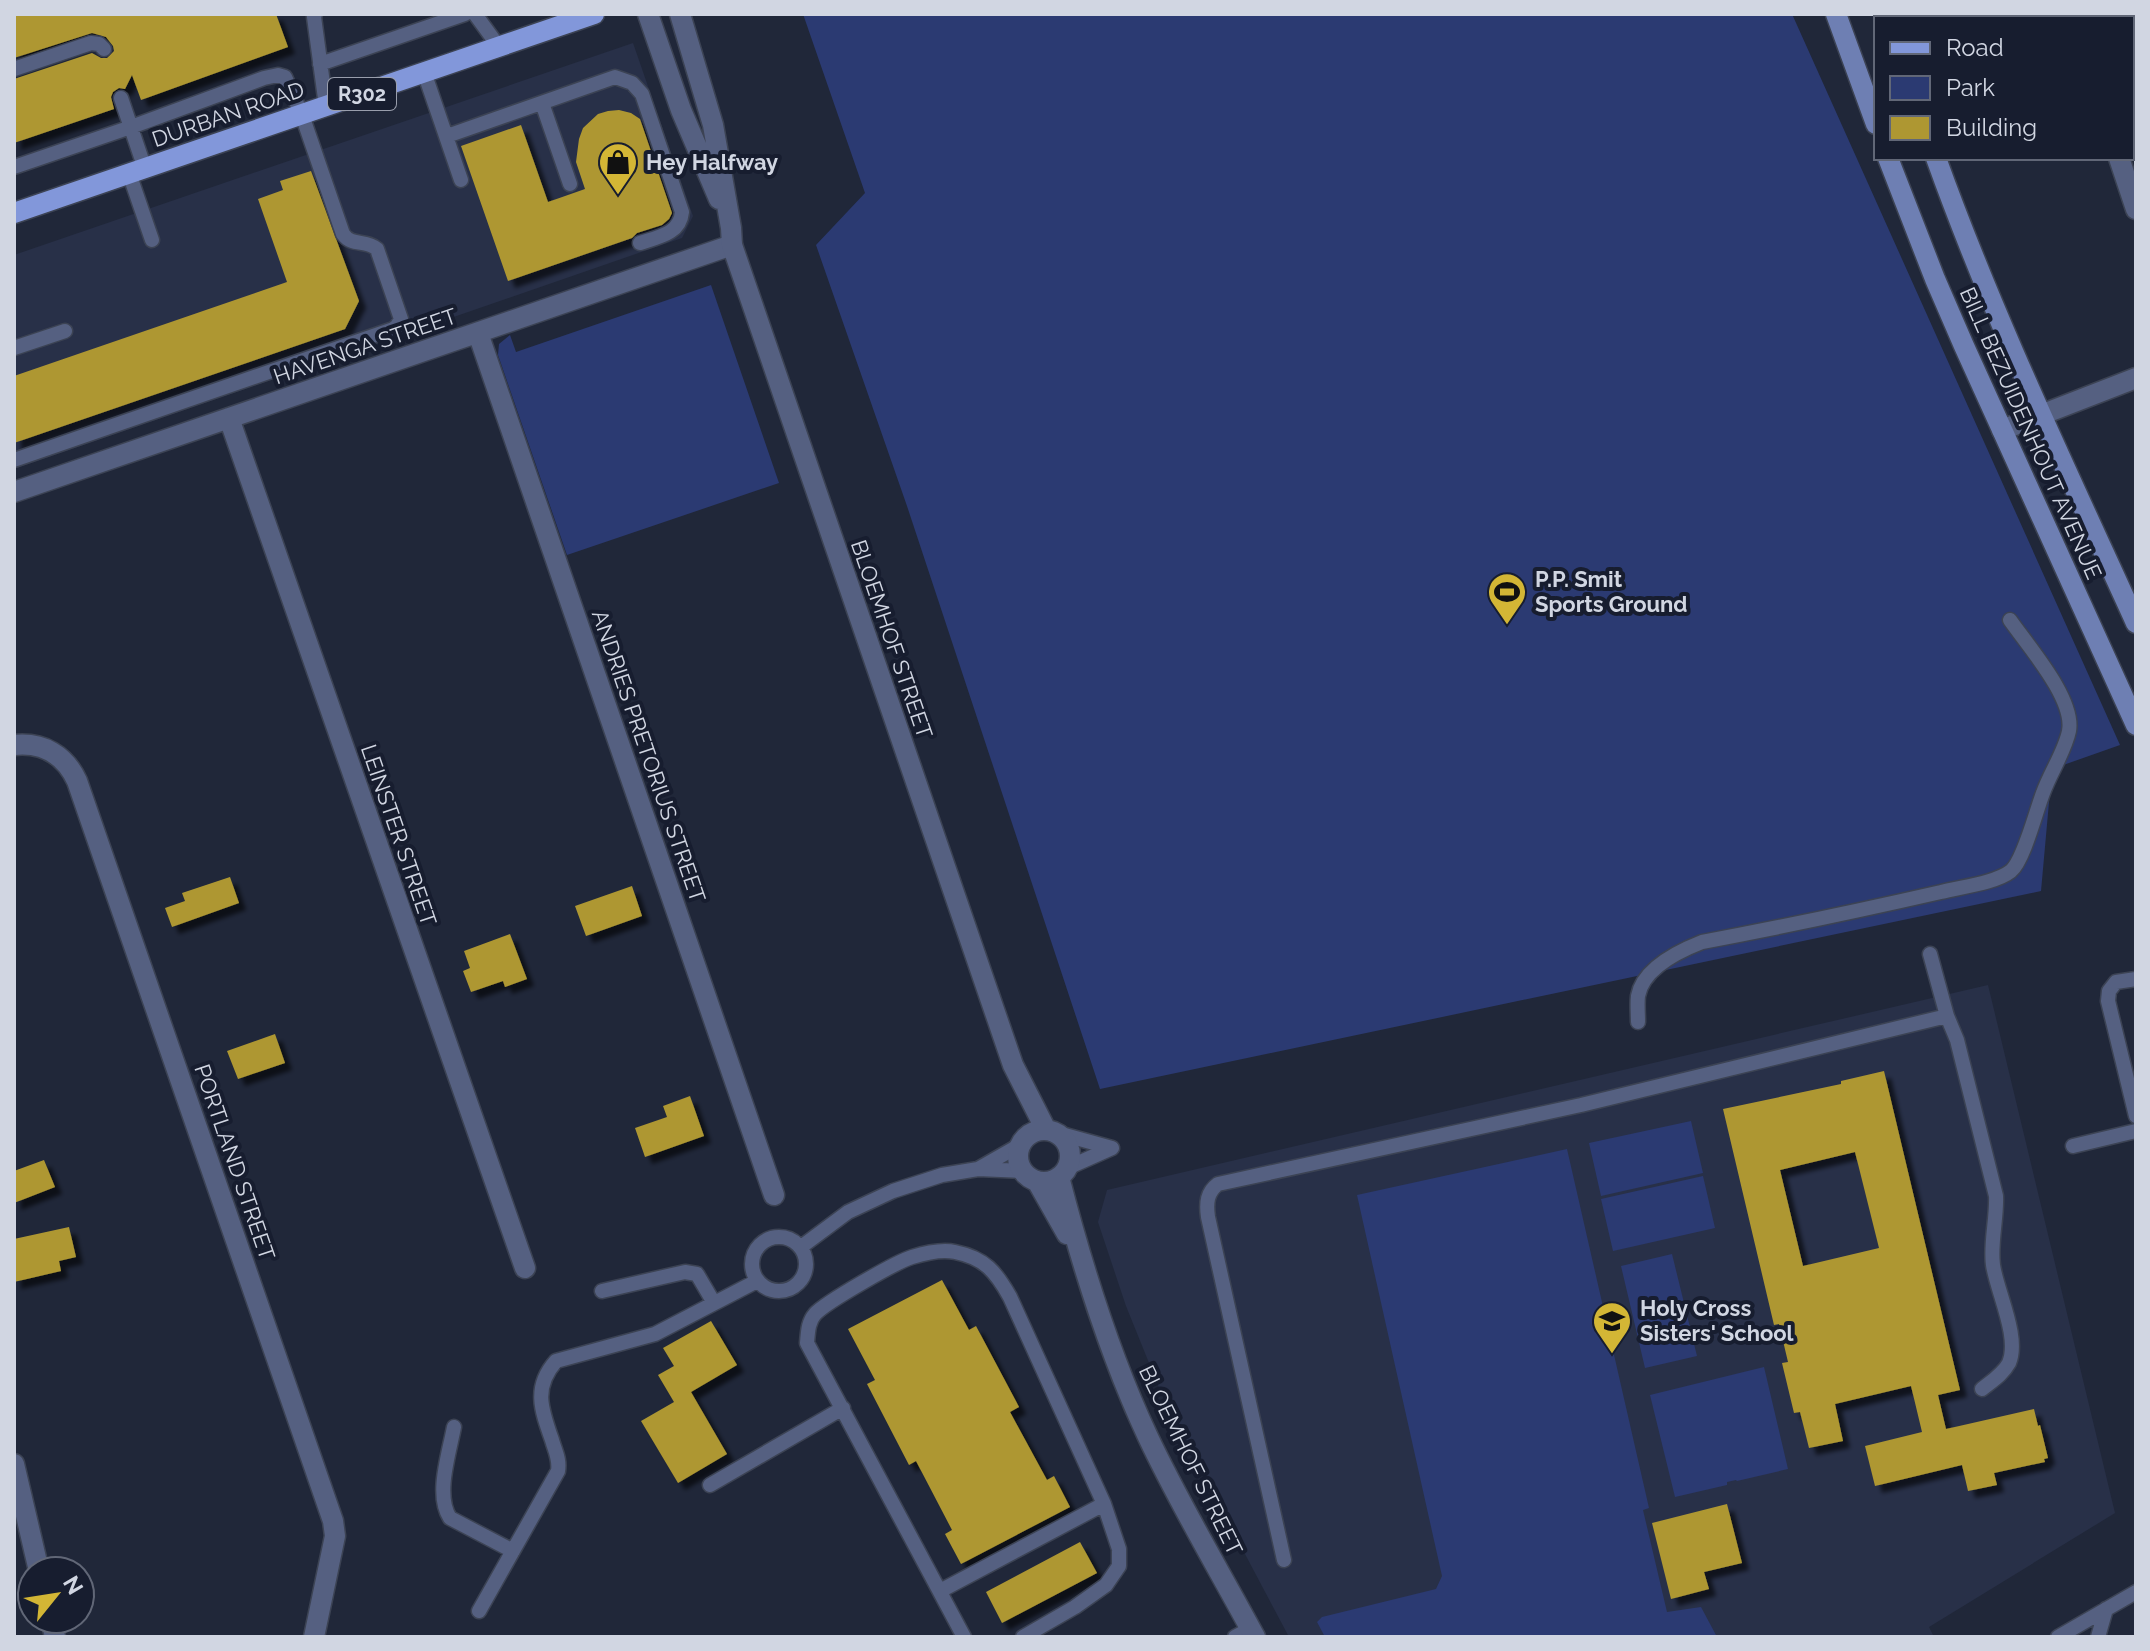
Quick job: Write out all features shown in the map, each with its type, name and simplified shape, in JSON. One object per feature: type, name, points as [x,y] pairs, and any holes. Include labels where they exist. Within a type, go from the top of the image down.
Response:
[{"type":"main road","name":"DURBAN ROAD","points":[[14,213],[594,14]]},
{"type":"main road","points":[[1836,14],[1874,118]]},
{"type":"main road","name":"BILL BEZUIDENHOUT AVENUE","points":[[1889,160],[1935,279],[2136,725]]},
{"type":"main road","name":"BILL BEZUIDENHOUT AVENUE","points":[[1937,160],[1963,235],[2136,623]]},
{"type":"street","name":"BLOEMHOF STREET","points":[[648,14],[681,110],[731,237],[1013,1065],[1050,1131],[1066,1143],[1069,1160],[1063,1172],[1079,1254],[1122,1376],[1148,1436],[1246,1634]]},
{"type":"street","name":"BLOEMHOF STREET","points":[[680,14],[713,125],[731,237]]},
{"type":"street","points":[[2120,160],[2136,209]]},
{"type":"street","name":"HAVENGA STREET","points":[[14,492],[478,333],[731,237]]},
{"type":"street","name":"ANDRIES PRETORIUS STREET","points":[[478,333],[774,1195]]},
{"type":"street","points":[[2002,430],[2136,378]]},
{"type":"street","name":"LEINSTER STREET","points":[[229,418],[525,1268]]},
{"type":"street","name":"PORTLAND STREET","points":[[14,745],[50,750],[67,763],[77,781],[333,1521],[335,1536],[314,1637]]},
{"type":"street","name":"BLOEMHOF STREET","points":[[1013,1065],[1023,1141],[1018,1158],[1079,1254]]},
{"type":"street","points":[[1023,1141],[1032,1133],[1050,1131]]},
{"type":"street","points":[[1030,1176],[1052,1180],[1063,1172]]},
{"type":"street","points":[[14,1464],[35,1555]]},
{"type":"lane","points":[[315,14],[326,106]]},
{"type":"lane","points":[[320,64],[465,14]]},
{"type":"lane","points":[[475,14],[499,47]]},
{"type":"lane","points":[[14,69],[91,43],[99,44],[104,49]]},
{"type":"lane","points":[[424,72],[461,180]]},
{"type":"lane","points":[[14,167],[264,78],[285,77],[302,115],[343,234],[350,241],[373,245],[380,253],[401,314],[397,326],[14,460]]},
{"type":"lane","points":[[447,136],[615,77],[624,79],[642,94],[682,212],[680,224],[675,230],[640,243]]},
{"type":"lane","points":[[121,98],[131,127],[152,240]]},
{"type":"lane","points":[[542,103],[570,184]]},
{"type":"lane","points":[[14,348],[65,331]]},
{"type":"lane","points":[[1638,1022],[1638,997],[1646,977],[1694,945],[1985,882],[2012,870],[2020,858],[2070,727],[2062,696],[2010,620]]},
{"type":"lane","points":[[1930,954],[1957,1040],[1996,1196],[1993,1261],[2012,1349],[2009,1363],[1999,1376],[1982,1389]]},
{"type":"lane","points":[[2136,979],[2116,982],[2109,991],[2108,1001],[2136,1116]]},
{"type":"lane","points":[[1284,1560],[1206,1207],[1211,1189],[1218,1184],[1581,1105],[1947,1016]]},
{"type":"lane","points":[[1050,1131],[1112,1148],[1063,1172]]},
{"type":"lane","points":[[2073,1146],[2136,1131]]},
{"type":"lane","points":[[978,1169],[1023,1141]]},
{"type":"lane","points":[[801,1247],[848,1212],[893,1191],[942,1175],[978,1169],[1030,1176]]},
{"type":"lane","points":[[786,1238],[801,1247],[805,1255],[805,1274],[793,1287],[776,1291],[757,1281],[752,1267],[753,1258],[762,1243],[769,1239],[786,1238]]},
{"type":"lane","points":[[964,1637],[807,1343],[808,1327],[815,1314],[831,1301],[909,1257],[932,1252],[953,1251],[978,1260],[997,1274],[1104,1504],[1119,1549],[1119,1566],[1106,1585],[1023,1637]]},
{"type":"lane","points":[[602,1291],[685,1272],[697,1274],[714,1303]]},
{"type":"lane","points":[[479,1611],[558,1471],[540,1391],[547,1372],[556,1361],[655,1334],[757,1281]]},
{"type":"lane","points":[[710,1485],[843,1408]]},
{"type":"lane","points":[[454,1427],[442,1496],[444,1509],[450,1518],[513,1551]]},
{"type":"lane","points":[[940,1591],[1104,1504]]},
{"type":"lane","points":[[2058,1637],[2136,1592]]},
{"type":"lane","points":[[2098,1637],[2106,1609]]},
{"type":"shaded area","points":[[633,43],[693,216],[682,238],[14,469],[14,255]]},
{"type":"shaded area","name":"Holy Cross Sisters' School","points":[[1988,985],[2115,1513],[1929,1627],[1934,1637],[1289,1637],[1166,1405],[1126,1306],[1098,1222],[1107,1190]]},
{"type":"green space","name":"P.P. Smit Sports Ground","points":[[803,14],[1792,14],[2120,745],[2052,769],[2041,891],[1100,1089],[907,506],[816,245],[865,193]]},
{"type":"green space","points":[[711,285],[779,483],[567,555],[498,355],[499,344],[510,335],[516,352]]},
{"type":"green space","points":[[1691,1121],[1703,1173],[1601,1196],[1589,1143]]},
{"type":"green space","points":[[1567,1149],[1649,1508],[1643,1510],[1667,1612],[1701,1607],[1717,1637],[1325,1637],[1317,1622],[1322,1617],[1436,1589],[1442,1576],[1357,1195]]},
{"type":"green space","points":[[1703,1176],[1715,1228],[1613,1251],[1601,1199]]},
{"type":"green space","points":[[1672,1254],[1697,1356],[1645,1368],[1621,1266]]},
{"type":"green space","points":[[1764,1367],[1788,1469],[1675,1497],[1650,1395]]},
{"type":"building","points":[[14,14],[276,14],[288,47],[141,100],[132,75],[125,89],[119,88],[113,92],[114,109],[14,143],[14,79],[92,53],[107,58],[114,51],[106,37],[92,33],[14,58]]},
{"type":"building","name":"Hey Halfway","points":[[619,110],[640,119],[672,213],[669,219],[632,238],[508,281],[461,146],[521,125],[548,202],[585,189],[576,162],[583,128],[598,114]]},
{"type":"building","points":[[311,171],[359,301],[345,329],[14,443],[14,376],[287,282],[258,199],[283,190],[280,181]]},
{"type":"building","points":[[230,877],[239,903],[172,927],[165,908],[185,901],[182,893]]},
{"type":"building","points":[[632,886],[642,916],[586,936],[575,906]]},
{"type":"building","points":[[510,934],[527,979],[505,987],[503,981],[471,992],[463,971],[470,968],[464,951]]},
{"type":"building","points":[[275,1034],[285,1063],[238,1079],[227,1051]]},
{"type":"building","points":[[1884,1071],[1960,1390],[1938,1395],[1946,1429],[2034,1409],[2048,1458],[2044,1459],[2045,1462],[1994,1473],[1997,1485],[1968,1491],[1962,1465],[1875,1486],[1865,1446],[1922,1432],[1911,1386],[1835,1404],[1843,1441],[1809,1448],[1800,1412],[1794,1413],[1782,1363],[1788,1362],[1779,1324],[1774,1325],[1723,1109],[1841,1084],[1841,1081]],"holes":[[[1855,1152],[1879,1248],[1803,1266],[1780,1170]]]},
{"type":"building","points":[[690,1096],[704,1136],[645,1157],[635,1128],[667,1117],[663,1106]]},
{"type":"building","points":[[44,1160],[55,1187],[14,1203],[14,1171]]},
{"type":"building","points":[[69,1227],[76,1257],[59,1261],[61,1271],[14,1282],[14,1239]]},
{"type":"building","points":[[942,1280],[969,1330],[976,1326],[1019,1407],[1010,1412],[1047,1480],[1054,1476],[1070,1507],[961,1564],[945,1534],[952,1530],[916,1461],[909,1465],[867,1384],[875,1380],[848,1329]]},
{"type":"building","points":[[711,1321],[737,1365],[691,1392],[727,1454],[678,1483],[641,1421],[674,1402],[658,1375],[674,1366],[663,1348]]},
{"type":"building","points":[[1727,1504],[1742,1563],[1704,1572],[1709,1589],[1671,1599],[1652,1523]]},
{"type":"building","points":[[1080,1542],[1097,1573],[1002,1623],[986,1592]]},
{"type":"place","name":"Hey Halfway","points":[[618,196]]},
{"type":"place","name":"P.P. Smit Sports Ground","points":[[1507,626]]},
{"type":"place","name":"Holy Cross Sisters' School","points":[[1612,1355]]}]
